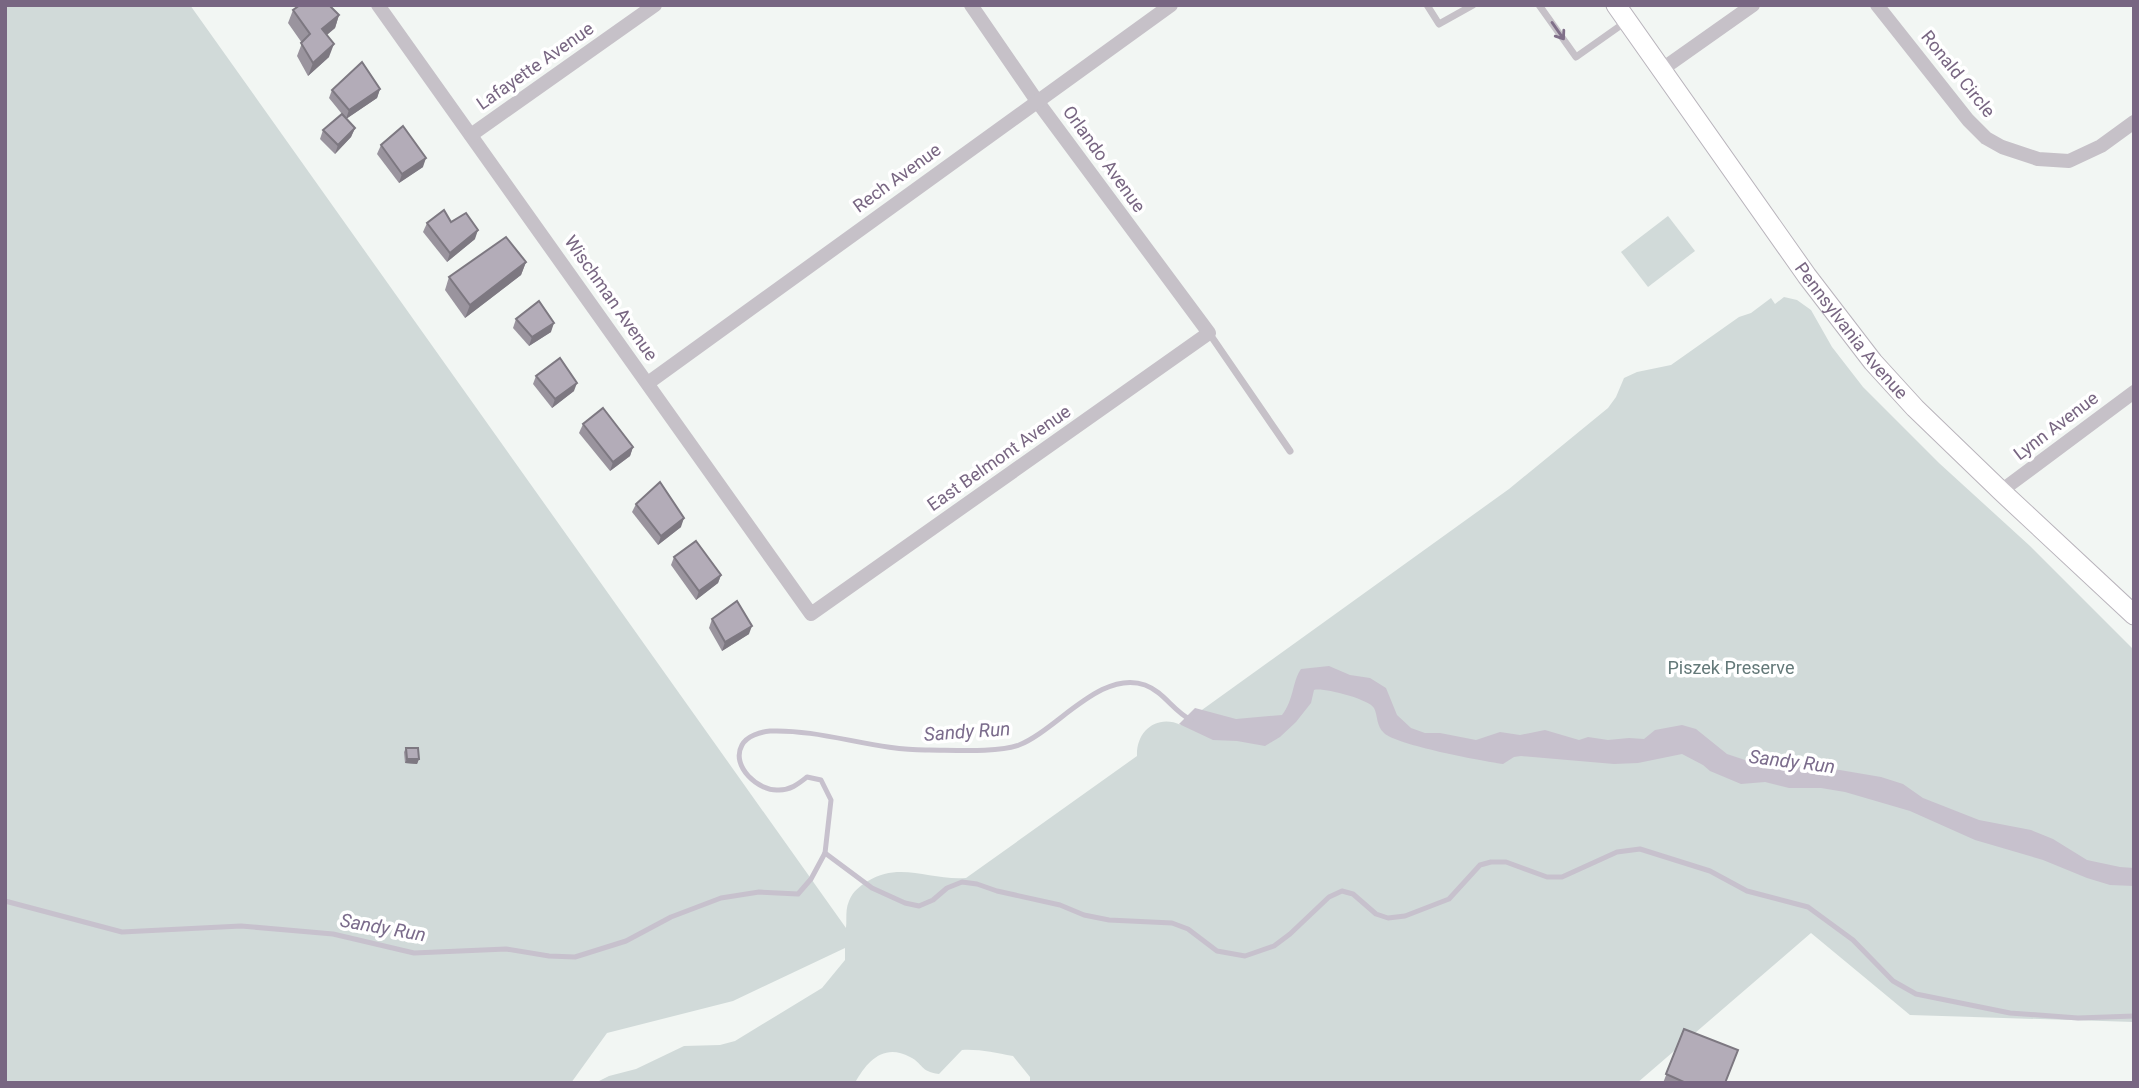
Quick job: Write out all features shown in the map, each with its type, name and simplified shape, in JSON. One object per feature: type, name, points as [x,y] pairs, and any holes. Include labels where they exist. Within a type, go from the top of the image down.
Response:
[{"type":"main road","name":"Pennsylvania Avenue","points":[[1622,13],[1852,336],[1916,408],[2134,615]]},
{"type":"street","name":"Wischman Avenue","points":[[377,5],[811,614]]},
{"type":"street","name":"Lafayette Avenue","points":[[471,135],[655,5]]},
{"type":"street","name":"Orlando Avenue","points":[[971,5],[1037,101],[1209,333]]},
{"type":"street","name":"Rech Avenue","points":[[648,383],[1171,5]]},
{"type":"street","points":[[1661,70],[1753,5]]},
{"type":"street","name":"Ronald Circle","points":[[1877,5],[1968,120],[1986,138],[2002,148],[2038,159],[2069,160],[2101,146],[2134,122]]},
{"type":"street","name":"East Belmont Avenue","points":[[811,614],[1209,333]]},
{"type":"street","name":"Lynn Avenue","points":[[2001,491],[2134,392]]},
{"type":"lane","points":[[1427,5],[1439,24],[1473,5]]},
{"type":"lane","points":[[1539,5],[1576,57],[1622,13]]},
{"type":"lane","points":[[1209,333],[1290,451]]},
{"type":"green space","name":"Piszek Preserve","points":[[5,5],[190,5],[846,928],[847,908],[853,894],[862,885],[880,875],[904,872],[966,878],[1137,756],[1140,739],[1150,727],[1164,722],[1181,725],[1509,489],[1608,408],[1624,378],[1637,372],[1671,365],[1771,298],[1775,304],[1784,297],[1797,300],[1811,310],[1832,347],[1863,387],[1939,463],[2030,546],[2134,650],[2134,1022],[1910,1015],[1811,933],[1637,1083],[1030,1083],[1030,1077],[1013,1056],[962,1050],[939,1074],[928,1071],[901,1053],[884,1053],[871,1061],[855,1083],[595,1083],[609,1076],[636,1069],[684,1046],[720,1045],[735,1041],[822,988],[845,960],[845,948],[733,1001],[607,1033],[571,1083],[5,1083]]},
{"type":"green space","points":[[1668,216],[1695,251],[1648,287],[1621,252]]},
{"type":"shaded area","points":[[1329,666],[1350,675],[1370,678],[1386,688],[1397,715],[1411,728],[1425,733],[1476,740],[1500,732],[1520,735],[1545,730],[1579,740],[1588,737],[1608,740],[1644,739],[1655,730],[1682,725],[1696,729],[1727,754],[1751,762],[1771,766],[1828,768],[1881,777],[1903,784],[1923,798],[1979,820],[2031,830],[2053,839],[2087,860],[2134,868],[2134,886],[2110,885],[2087,878],[2043,860],[1975,840],[1910,811],[1845,792],[1821,788],[1789,788],[1765,782],[1741,784],[1710,771],[1682,754],[1638,763],[1614,764],[1521,756],[1503,764],[1440,752],[1392,738],[1381,730],[1374,708],[1370,705],[1345,694],[1326,690],[1314,690],[1311,703],[1296,722],[1265,746],[1213,740],[1179,724],[1195,708],[1236,719],[1282,715],[1301,669]]},
{"type":"building","points":[[300,5],[329,5],[339,15],[322,29],[334,44],[313,63],[301,43],[310,34],[293,10]]},
{"type":"building","points":[[362,62],[380,89],[349,110],[332,90]]},
{"type":"building","points":[[342,114],[355,128],[338,145],[323,130]]},
{"type":"building","points":[[403,126],[426,158],[402,174],[381,145]]},
{"type":"building","points":[[444,210],[451,222],[466,213],[478,230],[450,253],[427,223]]},
{"type":"building","points":[[506,237],[526,262],[470,305],[449,277]]},
{"type":"building","points":[[539,301],[554,323],[532,337],[516,319]]},
{"type":"building","points":[[560,358],[577,383],[555,399],[536,376]]},
{"type":"building","points":[[603,408],[633,447],[613,462],[583,424]]},
{"type":"building","points":[[660,482],[684,518],[661,536],[636,504]]},
{"type":"building","points":[[696,541],[721,575],[699,591],[674,557]]},
{"type":"building","points":[[737,601],[752,626],[725,642],[712,619]]},
{"type":"building","points":[[406,748],[418,748],[419,759],[407,759]]},
{"type":"building","points":[[1684,1029],[1738,1050],[1725,1083],[1686,1083],[1666,1074]]},
{"type":"waterway","name":"Sandy Run","points":[[5,901],[122,932],[241,926],[333,934],[414,953],[506,949],[575,957],[626,941],[671,917],[721,898],[759,892],[798,894],[811,879],[825,853],[831,800],[821,780],[807,777],[783,790],[771,790],[755,782],[743,769],[739,753],[744,742],[754,735],[770,731],[790,731],[909,749],[1010,748],[1034,737],[1096,693],[1129,682],[1152,688],[1191,720]]},
{"type":"waterway","points":[[825,853],[872,888],[905,903],[919,906],[962,882],[977,884],[1060,905],[1084,915],[1109,920],[1172,923],[1188,929],[1217,951],[1245,956],[1274,946],[1329,897],[1342,891],[1353,894],[1376,914],[1388,918],[1405,916],[1449,899],[1480,865],[1506,862],[1547,877],[1562,877],[1617,852],[1640,849],[1710,871],[1747,891],[1808,907],[1853,940],[1893,981],[1916,994],[2010,1013],[2078,1018],[2134,1016]]}]
